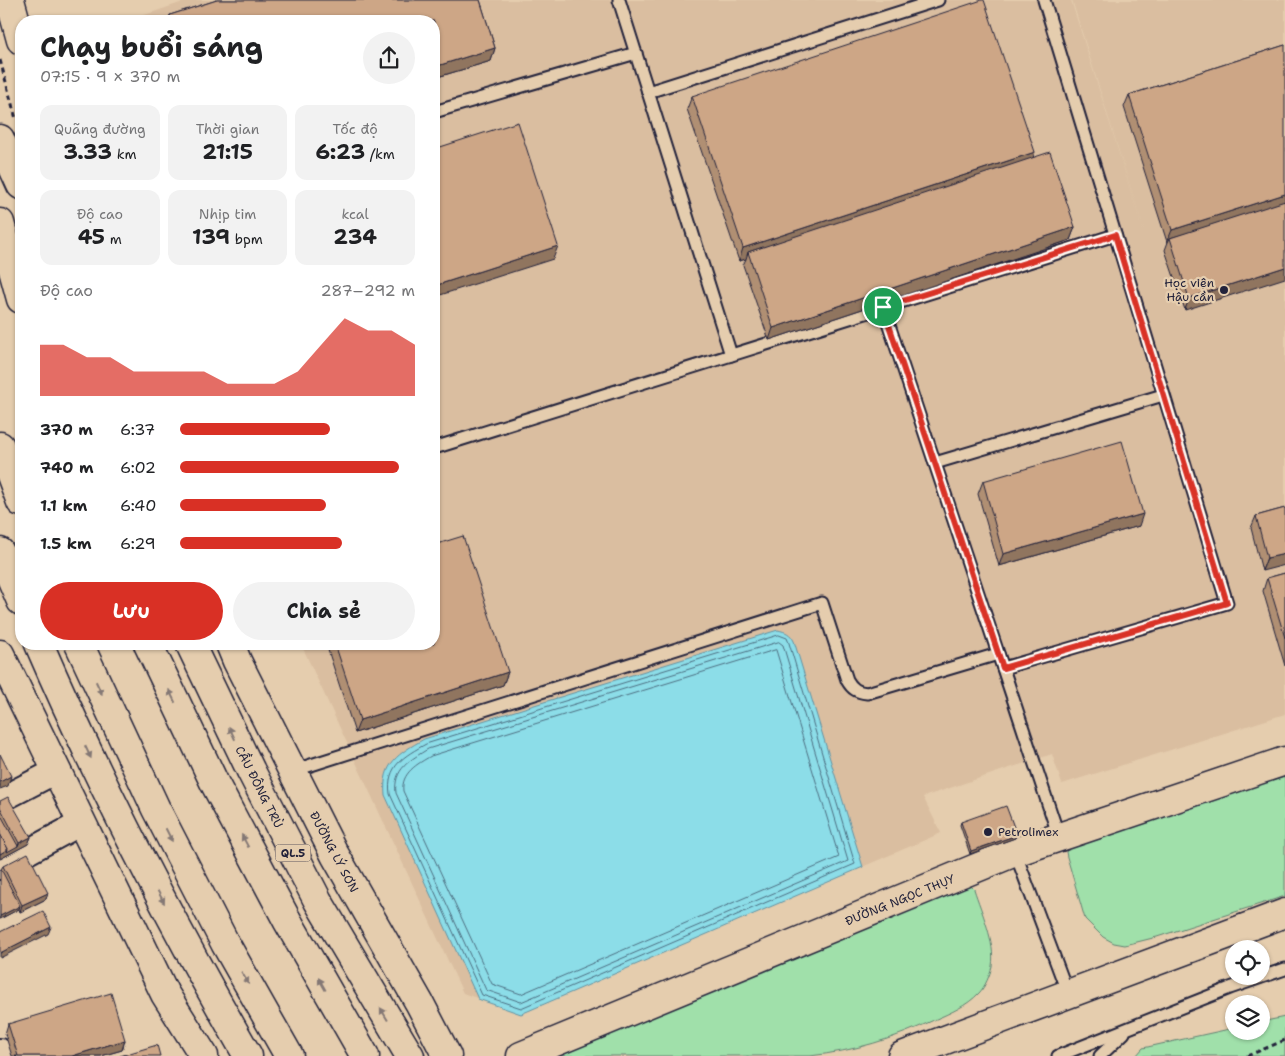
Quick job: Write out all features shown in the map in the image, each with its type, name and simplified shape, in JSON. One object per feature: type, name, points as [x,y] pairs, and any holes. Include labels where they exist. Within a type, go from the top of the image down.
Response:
[{"type":"main road","points":[[10,0],[15,18]]},
{"type":"main road","points":[[9,133],[15,159]]},
{"type":"main road","points":[[0,223],[15,277]]},
{"type":"main road","points":[[0,446],[15,486]]},
{"type":"main road","points":[[0,552],[15,588]]},
{"type":"main road","points":[[42,650],[123,825],[248,1056]]},
{"type":"main road","points":[[82,650],[160,818],[225,943],[289,1056]]},
{"type":"main road","name":"QL.5","points":[[151,650],[215,784],[287,920],[365,1056]]},
{"type":"main road","name":"CẦU ĐÔNG TRÙ","points":[[193,650],[251,771],[318,901],[410,1056]]},
{"type":"main road","name":"ĐƯỜNG LÝ SƠN","points":[[232,650],[334,855],[420,1004],[447,1056]]},
{"type":"main road","points":[[0,654],[165,994],[204,1056]]},
{"type":"main road","name":"ĐƯỜNG NGỌC THỤY","points":[[520,1056],[1015,852],[1285,761]]},
{"type":"main road","points":[[902,1056],[1285,913]]},
{"type":"street","points":[[0,800],[56,771]]},
{"type":"street","points":[[0,868],[82,823]]},
{"type":"street","points":[[0,1051],[3,1056]]},
{"type":"lane","points":[[619,0],[731,355]]},
{"type":"lane","points":[[648,92],[938,0]]},
{"type":"lane","points":[[1003,668],[1227,603],[1044,0]]},
{"type":"lane","points":[[440,110],[636,53]]},
{"type":"lane","points":[[440,446],[1115,235]]},
{"type":"lane","points":[[883,307],[1059,837]]},
{"type":"lane","points":[[935,463],[1163,395]]},
{"type":"lane","points":[[292,770],[822,603],[847,680],[851,687],[858,692],[867,693],[998,654]]},
{"type":"lane","points":[[1015,852],[1068,994]]},
{"type":"lane","points":[[1058,1056],[1285,968]]},
{"type":"lane","points":[[1100,1056],[1129,1028]]},
{"type":"path","points":[[0,60],[9,133]]},
{"type":"path","points":[[1247,1056],[1285,1040]]},
{"type":"shaded area","points":[[189,0],[1071,0],[1143,229],[1072,0],[1285,0],[1285,714],[1062,784],[1052,754],[923,797],[941,833],[521,1014],[463,993],[304,650],[440,650],[440,15],[145,15]]},
{"type":"green space","points":[[1285,774],[1285,896],[1157,937],[1125,945],[1114,943],[1103,937],[1085,919],[1067,857],[1066,852],[1068,849],[1126,825]]},
{"type":"green space","points":[[968,883],[974,889],[990,937],[993,957],[989,977],[974,998],[964,1005],[904,1033],[858,1047],[810,1056],[539,1056]]},
{"type":"green space","points":[[1285,1017],[1285,1056],[1136,1056],[1143,1048],[1225,1030],[1225,1040],[1270,1040],[1270,1020]]},
{"type":"water","points":[[778,630],[787,633],[794,641],[863,867],[521,1014],[478,999],[385,795],[386,775],[389,767],[399,755],[424,739]]},
{"type":"building","points":[[217,0],[480,0],[495,48],[440,65],[440,15],[170,15]]},
{"type":"building","points":[[984,0],[1035,152],[743,248],[692,96]]},
{"type":"building","points":[[1285,45],[1285,194],[1172,230],[1129,95]]},
{"type":"building","points":[[518,122],[558,246],[440,284],[440,147]]},
{"type":"building","points":[[1050,152],[1075,227],[773,328],[748,252]]},
{"type":"building","points":[[1285,201],[1285,267],[1189,298],[1170,238]]},
{"type":"building","points":[[1122,441],[1143,514],[1003,554],[983,481]]},
{"type":"building","points":[[1285,508],[1285,554],[1267,558],[1256,516]]},
{"type":"building","points":[[463,536],[508,672],[360,720],[337,650],[440,650],[440,543]]},
{"type":"building","points":[[1285,573],[1285,638],[1267,578]]},
{"type":"building","points":[[0,754],[11,776],[0,782]]},
{"type":"building","points":[[8,797],[31,837],[19,843],[0,807],[0,801]]},
{"type":"building","name":"Petrolimex","points":[[1006,806],[1017,835],[971,851],[961,822]]},
{"type":"building","points":[[2,817],[18,846],[7,852],[8,849],[0,834],[0,818]]},
{"type":"building","points":[[0,834],[8,849],[0,854]]},
{"type":"building","points":[[28,853],[48,893],[22,905],[3,866]]},
{"type":"building","points":[[0,870],[20,906],[0,916]]},
{"type":"building","points":[[43,911],[51,927],[0,953],[0,932]]},
{"type":"building","points":[[111,993],[125,1040],[72,1056],[18,1056],[8,1024]]},
{"type":"building","points":[[157,1045],[160,1056],[120,1056]]},
{"type":"place","name":"Học viện Hậu cần","points":[[1224,290]]},
{"type":"place","name":"Petrolimex","points":[[988,832]]},
{"type":"route","points":[[1115,235],[1227,603],[1003,668],[883,307],[1115,235]]}]
